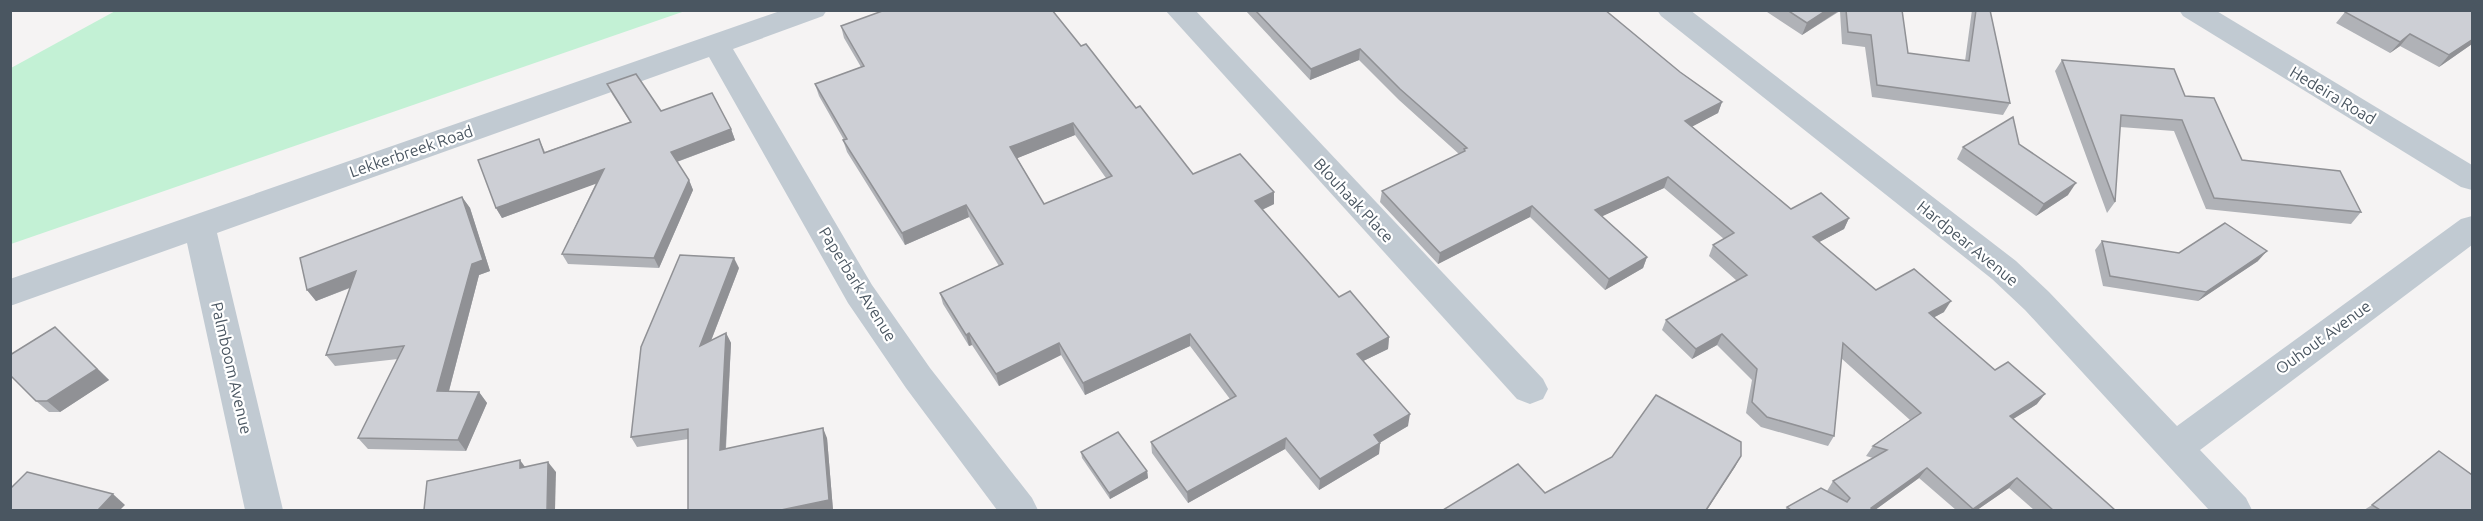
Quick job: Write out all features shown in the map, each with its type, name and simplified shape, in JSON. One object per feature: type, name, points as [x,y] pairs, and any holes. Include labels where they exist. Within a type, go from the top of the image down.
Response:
[{"type":"street","name":"Lekkerbreek Road","points":[[10,293],[813,10]]},
{"type":"street","name":"Blouhaak Place","points":[[1179,10],[1530,389]]},
{"type":"street","name":"Hardpear Avenue","points":[[1671,10],[2004,270],[2037,301],[2233,510]]},
{"type":"street","name":"Hedeira Road","points":[[2193,10],[2472,179]]},
{"type":"street","name":"Paperbark Avenue","points":[[716,45],[860,294],[918,378],[1019,510]]},
{"type":"street","name":"Palmboom Avenue","points":[[199,225],[264,510]]},
{"type":"street","name":"Ouhout Avenue","points":[[2175,448],[2472,228]]},
{"type":"green space","points":[[117,10],[685,11],[11,244],[11,68]]},
{"type":"building","points":[[885,10],[1052,10],[1081,46],[1086,44],[1136,108],[1140,106],[1193,174],[1240,154],[1274,192],[1255,201],[1339,297],[1350,291],[1389,337],[1357,354],[1410,414],[1374,435],[1380,443],[1320,479],[1286,438],[1187,492],[1151,442],[1236,396],[1190,334],[1083,383],[1059,343],[996,374],[969,333],[966,335],[940,293],[1003,264],[966,205],[902,233],[843,140],[847,139],[815,84],[864,66],[841,26]],"holes":[[[1073,123],[1112,176],[1044,204],[1010,147]]]},
{"type":"building","points":[[1255,10],[1605,10],[1680,72],[1722,102],[1685,121],[1791,209],[1821,193],[1849,218],[1813,237],[1876,290],[1914,269],[1951,301],[1929,313],[1995,370],[2008,362],[2045,394],[2010,416],[2115,510],[2053,510],[2017,478],[1973,509],[1927,468],[1871,508],[1873,510],[1791,510],[1787,507],[1821,488],[1847,502],[1850,498],[1833,481],[1887,450],[1873,446],[1921,413],[1843,343],[1834,436],[1767,417],[1752,402],[1757,369],[1722,334],[1696,349],[1666,320],[1747,275],[1713,245],[1734,233],[1668,177],[1595,210],[1647,257],[1609,279],[1532,206],[1440,253],[1382,191],[1467,148],[1400,89],[1360,49],[1311,69]]},
{"type":"building","points":[[1787,10],[1827,10],[1807,23]]},
{"type":"building","points":[[1846,10],[1902,10],[1908,53],[1969,61],[1976,10],[1990,10],[2010,103],[1877,85],[1871,35],[1848,32]]},
{"type":"building","points":[[2346,10],[2472,10],[2472,40],[2449,55],[2410,34],[2400,42],[2345,12]]},
{"type":"building","points":[[2062,60],[2174,69],[2185,96],[2214,98],[2242,160],[2340,171],[2361,212],[2214,198],[2182,120],[2121,115],[2115,202]]},
{"type":"building","points":[[636,74],[661,111],[712,93],[731,129],[671,152],[689,180],[654,258],[562,254],[604,169],[496,208],[478,160],[539,139],[544,153],[631,122],[607,84]]},
{"type":"building","points":[[2013,117],[2019,144],[2076,183],[2044,204],[1963,147]]},
{"type":"building","points":[[462,197],[483,260],[472,264],[437,391],[479,392],[458,440],[358,438],[404,346],[326,355],[356,271],[307,290],[300,258]]},
{"type":"building","points":[[2225,223],[2267,251],[2206,292],[2110,276],[2102,241],[2179,253]]},
{"type":"building","points":[[680,255],[734,258],[700,346],[726,333],[720,450],[823,428],[829,500],[781,510],[688,510],[688,429],[631,437],[641,347]]},
{"type":"building","points":[[55,327],[97,369],[47,401],[36,401],[10,375],[10,355]]},
{"type":"building","points":[[1656,395],[1741,442],[1741,456],[1706,510],[1443,510],[1518,464],[1545,493],[1612,457]]},
{"type":"building","points":[[1118,432],[1147,471],[1109,493],[1081,452]]},
{"type":"building","points":[[2439,451],[2472,475],[2472,510],[2380,510],[2372,505]]},
{"type":"building","points":[[520,460],[520,468],[548,462],[547,510],[424,510],[427,481]]},
{"type":"building","points":[[27,472],[113,494],[98,510],[10,510],[10,489]]}]
